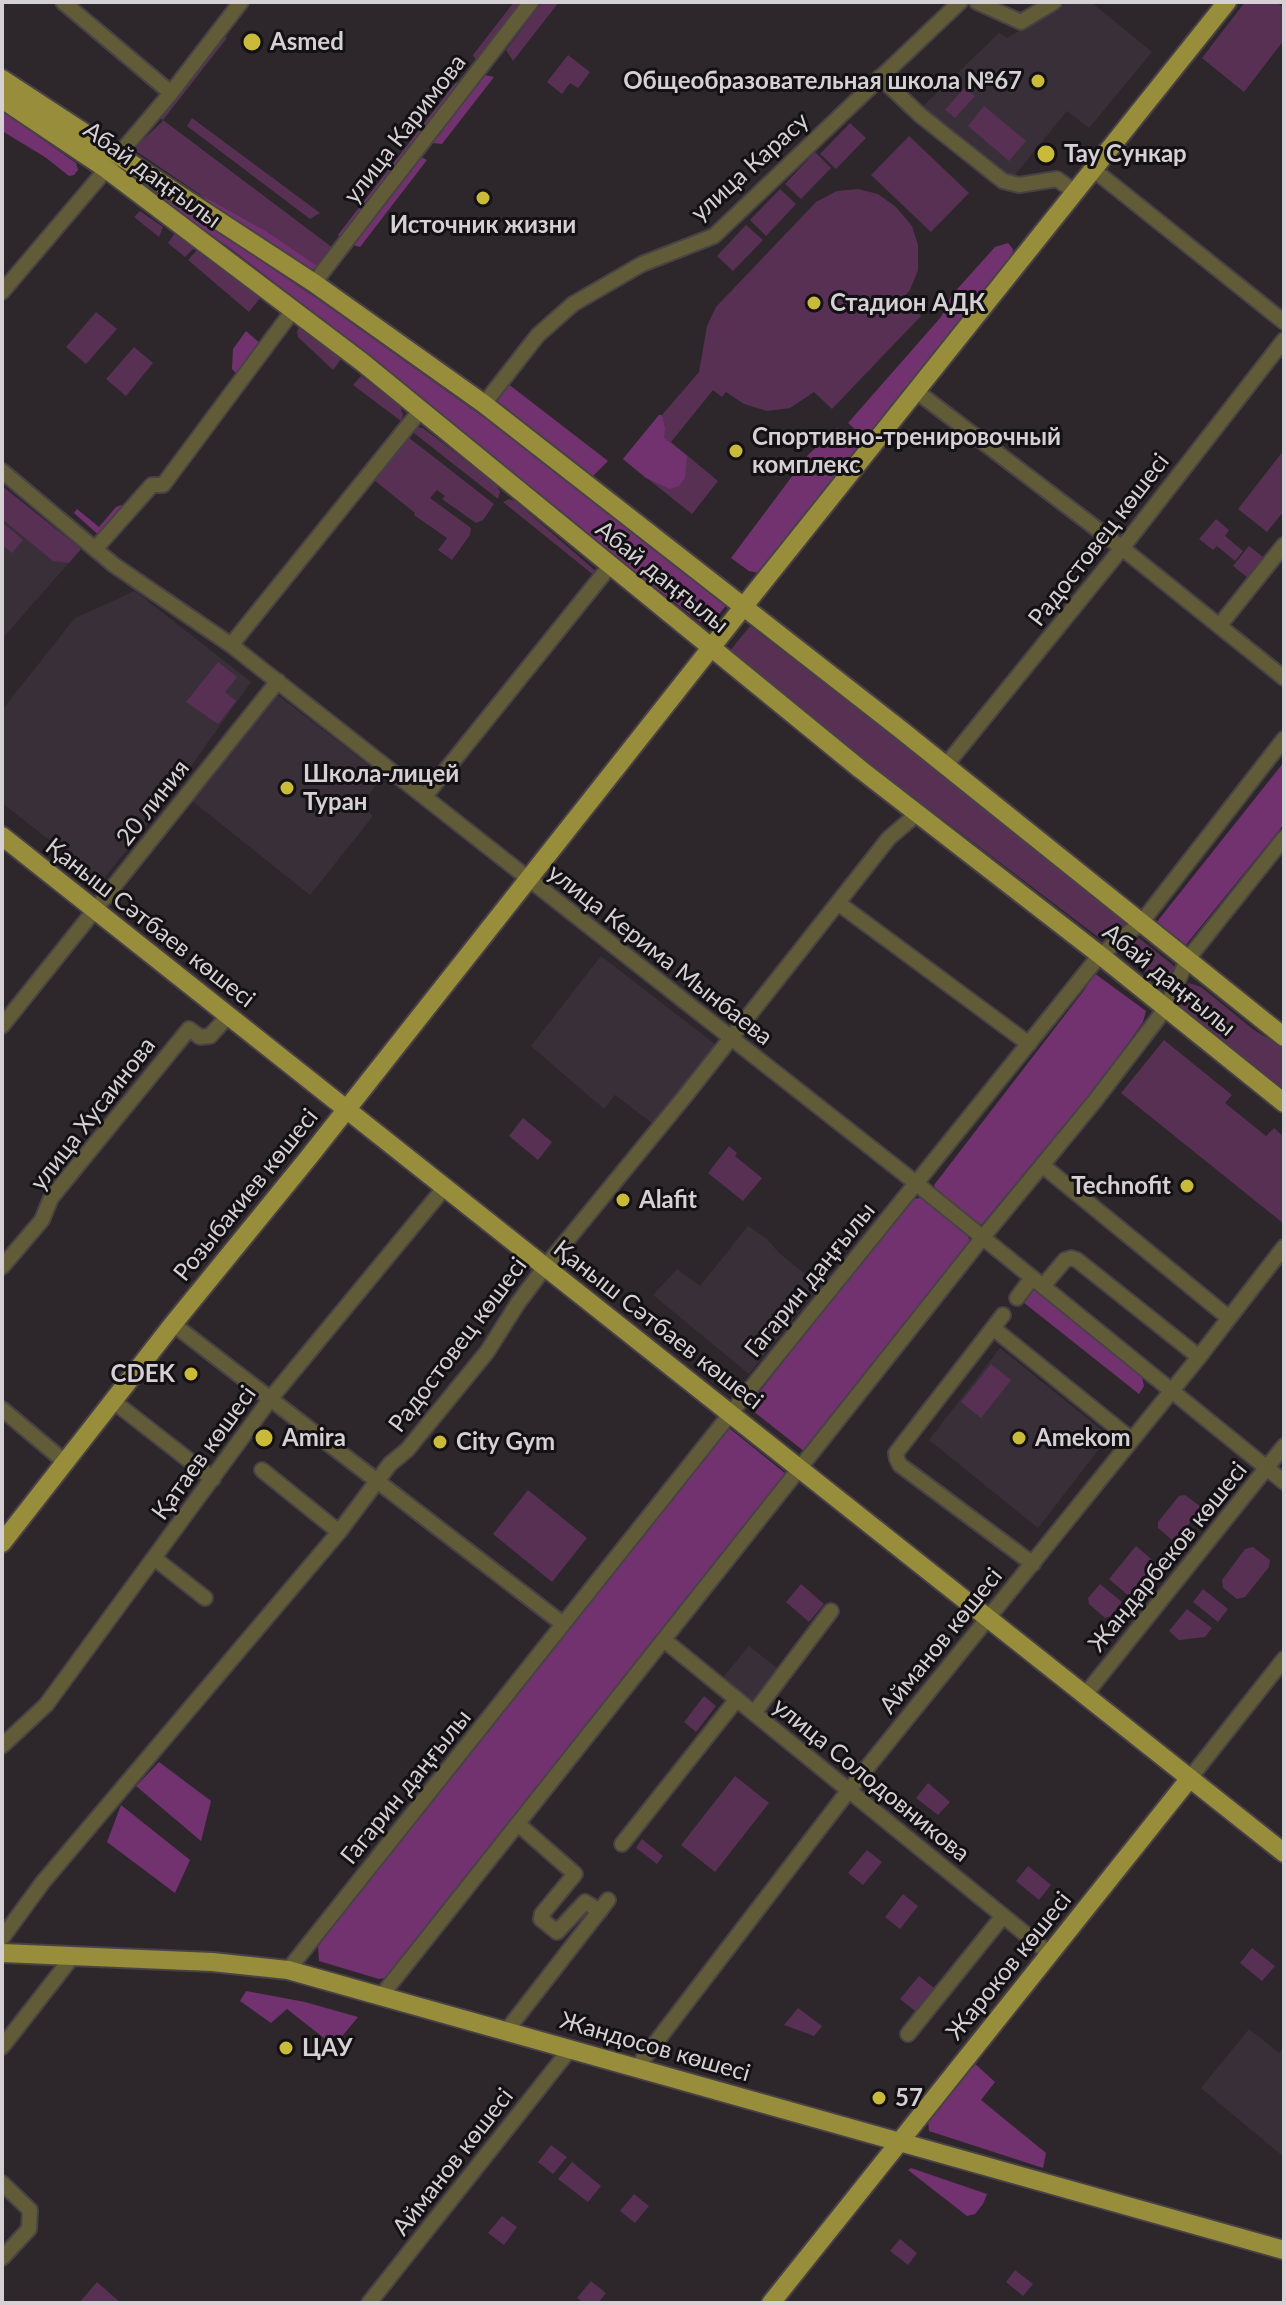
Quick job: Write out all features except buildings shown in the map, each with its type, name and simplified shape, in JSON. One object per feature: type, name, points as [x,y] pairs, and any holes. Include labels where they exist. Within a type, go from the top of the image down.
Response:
[{"type":"main road","points":[[711,649],[1227,2]]},
{"type":"main road","name":"Абай даңғылы","points":[[2,79],[111,160],[711,649],[1284,1103]]},
{"type":"main road","name":"Абай даңғылы","points":[[2,99],[111,160],[314,283],[484,404],[946,765],[1284,1037]]},
{"type":"main road","name":"Розыбакиев көшесі","points":[[2,1543],[711,649]]},
{"type":"main road","name":"Қаныш Сәтбаев көшесі","points":[[2,836],[1284,1853]]},
{"type":"main road","name":"Жароков көшесі","points":[[771,2303],[1190,1778]]},
{"type":"main road","name":"Жандосов көшесі","points":[[2,1953],[212,1962],[288,1970],[1284,2250]]},
{"type":"street","points":[[63,2],[171,93]]},
{"type":"street","points":[[2,292],[171,93],[241,2]]},
{"type":"street","name":"улица Каримова","points":[[314,283],[531,2]]},
{"type":"street","name":"улица Карасу","points":[[484,404],[538,335],[573,304],[642,264],[714,236],[960,2]]},
{"type":"street","points":[[977,2],[1021,22],[1054,2]]},
{"type":"street","points":[[880,77],[920,115],[1003,181],[1019,185],[1057,179],[1075,192]]},
{"type":"street","points":[[1094,170],[1284,322]]},
{"type":"street","points":[[95,549],[152,485],[163,485],[294,309]]},
{"type":"street","name":"Радостовец көшесі","points":[[946,765],[1122,548],[1284,340]]},
{"type":"street","points":[[916,391],[1122,548],[1284,678]]},
{"type":"street","points":[[231,645],[420,411]]},
{"type":"street","name":"улица Керима Мынбаева","points":[[2,471],[114,565],[231,645],[425,796],[917,1184],[1284,1482]]},
{"type":"street","points":[[1219,626],[1284,545]]},
{"type":"street","points":[[425,796],[610,566]]},
{"type":"street","name":"20 линия","points":[[2,1026],[278,681]]},
{"type":"street","name":"Гагарин даңғылы","points":[[288,1970],[1100,955],[1141,923],[1284,739]]},
{"type":"street","name":"Радостовец көшесі","points":[[2,1938],[43,1882],[339,1532],[390,1464],[407,1450],[487,1352],[545,1267],[889,838],[917,814]]},
{"type":"street","points":[[381,1996],[1166,1008],[1187,960],[1284,838]]},
{"type":"street","points":[[838,903],[1029,1044]]},
{"type":"street","name":"улица Хусаинова","points":[[2,1267],[42,1220],[51,1198],[189,1029],[200,1037],[210,1036],[228,1016]]},
{"type":"street","points":[[1042,1165],[1229,1318]]},
{"type":"street","name":"Қатаев көшесі","points":[[2,1746],[46,1705],[271,1398],[445,1187]]},
{"type":"street","name":"Айманов көшесі","points":[[637,2067],[849,1790],[1199,1357],[1284,1247]]},
{"type":"street","points":[[1017,1298],[1065,1260],[1077,1260],[1199,1357]]},
{"type":"street","points":[[1003,1315],[896,1453],[900,1465],[1033,1564]]},
{"type":"street","points":[[173,1324],[563,1624]]},
{"type":"street","points":[[993,1328],[1132,1440]]},
{"type":"street","points":[[113,1401],[213,1479]]},
{"type":"street","points":[[2,1409],[65,1462]]},
{"type":"street","name":"Жандарбеков көшесі","points":[[1085,1695],[1284,1446]]},
{"type":"street","points":[[262,1470],[339,1532]]},
{"type":"street","points":[[154,1558],[205,1598]]},
{"type":"street","points":[[754,1713],[831,1611]]},
{"type":"street","name":"улица Солодовникова","points":[[664,1640],[1050,1954]]},
{"type":"street","name":"Жароков көшесі","points":[[1190,1778],[1284,1659]]},
{"type":"street","points":[[622,1844],[737,1699]]},
{"type":"street","points":[[507,2030],[604,1906],[585,1902],[557,1932],[541,1919],[575,1874],[518,1824]]},
{"type":"street","points":[[908,2034],[1003,1916]]},
{"type":"street","points":[[2,2047],[73,1956]]},
{"type":"street","name":"Айманов көшесі","points":[[369,2303],[571,2048]]},
{"type":"street","points":[[2,2183],[30,2210],[29,2229],[2,2258]]},
{"type":"shaded area","points":[[514,2],[531,2],[480,68],[473,55]]},
{"type":"shaded area","points":[[542,2],[559,2],[513,61],[506,50]]},
{"type":"shaded area","name":"Общеобразовательная школа №67","points":[[1068,2],[1091,2],[1152,52],[1089,128],[1067,111],[1015,175],[1005,175],[919,110],[999,33],[1007,38]]},
{"type":"shaded area","points":[[1245,2],[1276,2],[1284,8],[1284,40],[1244,92],[1202,58]]},
{"type":"shaded area","points":[[221,35],[227,38],[163,120],[333,248],[319,267],[133,149],[163,121],[160,117]]},
{"type":"shaded area","points":[[568,55],[590,72],[578,88],[570,83],[562,94],[547,82]]},
{"type":"shaded area","points":[[476,73],[494,77],[442,144],[423,142],[414,153],[427,160],[360,247],[345,243],[338,235],[453,86],[457,82],[465,87]]},
{"type":"shaded area","points":[[965,87],[975,96],[955,118],[945,110]]},
{"type":"shaded area","points":[[984,106],[1026,141],[1009,161],[968,126]]},
{"type":"shaded area","points":[[2,111],[76,163],[78,170],[74,175],[69,176],[2,131]]},
{"type":"shaded area","points":[[192,118],[320,213],[310,219],[187,126]]},
{"type":"shaded area","points":[[850,123],[866,138],[836,169],[820,154]]},
{"type":"shaded area","points":[[909,136],[969,193],[931,232],[871,175]]},
{"type":"shaded area","points":[[815,152],[831,168],[801,199],[785,184]]},
{"type":"shaded area","points":[[145,183],[322,302],[490,422],[728,603],[708,628],[534,494],[314,313],[230,248],[142,187]]},
{"type":"shaded area","points":[[780,189],[796,204],[766,236],[750,220]]},
{"type":"shaded area","name":"Стадион АДК","points":[[858,189],[878,194],[896,207],[912,226],[918,245],[918,270],[903,298],[921,316],[832,409],[814,392],[790,408],[767,411],[744,404],[726,392],[722,397],[713,390],[671,442],[718,481],[692,514],[623,459],[699,372],[707,326],[716,307],[816,202],[837,191]]},
{"type":"shaded area","points":[[198,193],[266,231],[319,267],[309,274]]},
{"type":"shaded area","points":[[140,211],[163,227],[159,237],[134,217]]},
{"type":"shaded area","points":[[746,225],[763,240],[733,271],[717,256]]},
{"type":"shaded area","points":[[175,233],[197,245],[185,257],[168,243]]},
{"type":"shaded area","points":[[1008,243],[1013,249],[1012,256],[865,438],[848,423],[941,317],[951,296],[995,247]]},
{"type":"shaded area","points":[[200,247],[260,298],[249,312],[188,260]]},
{"type":"shaded area","points":[[96,312],[117,329],[86,364],[66,347]]},
{"type":"shaded area","points":[[299,328],[305,328],[341,359],[333,370],[298,337]]},
{"type":"shaded area","points":[[246,331],[262,345],[238,375],[232,369],[233,349]]},
{"type":"shaded area","points":[[134,347],[153,363],[126,396],[106,379]]},
{"type":"shaded area","points":[[361,376],[400,406],[401,421],[353,385]]},
{"type":"shaded area","points":[[507,383],[608,461],[589,480],[492,399]]},
{"type":"shaded area","points":[[662,415],[665,428],[664,438],[687,456],[685,478],[679,486],[670,489],[646,478],[623,459]]},
{"type":"shaded area","points":[[423,428],[496,484],[500,492],[498,499],[410,430]]},
{"type":"shaded area","points":[[837,428],[859,449],[759,573],[749,571],[731,558],[808,455]]},
{"type":"shaded area","points":[[405,437],[494,504],[483,520],[476,523],[442,499],[445,496],[437,490],[430,498],[471,528],[470,535],[452,560],[438,550],[447,538],[414,515],[374,480],[373,477]]},
{"type":"shaded area","points":[[1284,450],[1284,511],[1267,532],[1238,509]]},
{"type":"shaded area","points":[[2,486],[81,549],[2,639]]},
{"type":"shaded area","points":[[2,486],[81,549],[69,563],[53,561],[2,519]]},
{"type":"shaded area","points":[[509,499],[599,574],[596,577],[503,502]]},
{"type":"shaded area","points":[[121,505],[122,512],[101,537],[74,513],[77,509],[99,527]]},
{"type":"shaded area","points":[[1216,519],[1229,530],[1225,536],[1243,551],[1235,561],[1217,546],[1213,550],[1199,539]]},
{"type":"shaded area","points":[[2,522],[23,540],[12,553],[2,545]]},
{"type":"shaded area","points":[[1249,546],[1263,557],[1247,577],[1233,566]]},
{"type":"shaded area","points":[[135,591],[251,682],[171,794],[102,881],[2,803],[2,710],[75,618]]},
{"type":"shaded area","points":[[750,626],[1126,918],[1128,923],[1122,931],[1110,940],[1102,940],[820,726],[729,652]]},
{"type":"shaded area","points":[[218,662],[237,677],[225,692],[236,701],[218,724],[186,702]]},
{"type":"shaded area","name":"Школа-лицей Туран","points":[[275,693],[383,776],[361,805],[373,816],[310,895],[191,800]]},
{"type":"shaded area","points":[[1284,762],[1284,824],[1185,946],[1156,923]]},
{"type":"shaded area","points":[[1139,938],[1174,966],[1177,973],[1167,984],[1160,983],[1125,956],[1124,950]]},
{"type":"shaded area","points":[[601,956],[716,1045],[652,1123],[615,1095],[604,1109],[531,1046]]},
{"type":"shaded area","points":[[1094,973],[1146,1011],[1143,1022],[1105,1076],[982,1224],[978,1224],[936,1190],[934,1185],[1085,989]]},
{"type":"shaded area","points":[[1189,983],[1201,987],[1254,1030],[1284,1048],[1284,1089],[1183,1009],[1179,1003],[1181,994]]},
{"type":"shaded area","points":[[1164,1040],[1232,1095],[1225,1103],[1266,1136],[1274,1128],[1284,1137],[1284,1224],[1121,1093]]},
{"type":"shaded area","points":[[523,1118],[552,1142],[538,1160],[509,1136]]},
{"type":"shaded area","points":[[729,1146],[737,1153],[735,1156],[762,1178],[743,1201],[708,1173]]},
{"type":"shaded area","points":[[923,1197],[970,1241],[805,1452],[748,1407],[903,1207]]},
{"type":"shaded area","points":[[748,1226],[820,1286],[749,1374],[653,1295],[677,1269],[700,1286]]},
{"type":"shaded area","points":[[1033,1286],[1141,1372],[1144,1386],[1139,1394],[1023,1302]]},
{"type":"shaded area","name":"Amekom","points":[[1000,1348],[1109,1436],[1038,1528],[929,1440]]},
{"type":"shaded area","points":[[991,1364],[1011,1380],[981,1418],[961,1402]]},
{"type":"shaded area","points":[[729,1428],[786,1474],[397,1967],[385,1978],[379,1979],[319,1961],[318,1947],[327,1934]]},
{"type":"shaded area","points":[[528,1490],[587,1538],[552,1582],[493,1534]]},
{"type":"shaded area","points":[[1185,1495],[1201,1507],[1178,1539],[1172,1540],[1158,1528],[1158,1522],[1179,1496]]},
{"type":"shaded area","points":[[1136,1546],[1157,1564],[1130,1597],[1109,1579]]},
{"type":"shaded area","points":[[1253,1547],[1270,1560],[1269,1567],[1245,1597],[1237,1599],[1223,1588],[1222,1580],[1245,1549]]},
{"type":"shaded area","points":[[801,1584],[824,1604],[809,1622],[786,1602]]},
{"type":"shaded area","points":[[1100,1584],[1122,1602],[1111,1616],[1105,1618],[1089,1604],[1088,1598]]},
{"type":"shaded area","points":[[1203,1589],[1228,1609],[1218,1622],[1193,1602]]},
{"type":"shaded area","points":[[1187,1609],[1212,1628],[1205,1637],[1179,1640],[1169,1631]]},
{"type":"shaded area","points":[[749,1646],[777,1668],[751,1702],[721,1680]]},
{"type":"shaded area","points":[[704,1696],[716,1706],[696,1732],[684,1722]]},
{"type":"shaded area","points":[[159,1762],[211,1801],[201,1841],[136,1786]]},
{"type":"shaded area","points":[[735,1776],[769,1803],[715,1872],[681,1845]]},
{"type":"shaded area","points":[[928,1783],[950,1802],[938,1815],[916,1798]]},
{"type":"shaded area","points":[[121,1805],[190,1860],[175,1893],[107,1842]]},
{"type":"shaded area","points":[[642,1839],[663,1856],[657,1864],[636,1848]]},
{"type":"shaded area","points":[[867,1850],[882,1862],[863,1885],[848,1873]]},
{"type":"shaded area","points":[[1028,1866],[1051,1885],[1039,1900],[1016,1881]]},
{"type":"shaded area","points":[[903,1894],[918,1906],[900,1929],[885,1917]]},
{"type":"shaded area","points":[[1252,1948],[1275,1966],[1262,1981],[1240,1963]]},
{"type":"shaded area","points":[[919,1976],[934,1988],[915,2011],[900,1999]]},
{"type":"shaded area","points":[[246,1991],[305,2002],[358,2017],[334,2046],[287,2009],[271,2023],[240,2001]]},
{"type":"shaded area","points":[[798,2008],[822,2026],[814,2036],[784,2025]]},
{"type":"shaded area","points":[[1249,2029],[1279,2053],[1284,2048],[1284,2157],[1201,2088]]},
{"type":"shaded area","points":[[972,2061],[995,2082],[981,2100],[1046,2153],[1043,2168],[929,2131],[928,2120]]},
{"type":"shaded area","points":[[551,2145],[567,2157],[553,2174],[538,2162]]},
{"type":"shaded area","points":[[572,2162],[601,2186],[588,2202],[558,2179]]},
{"type":"shaded area","points":[[911,2168],[987,2194],[983,2204],[975,2214],[967,2216],[908,2170]]},
{"type":"shaded area","points":[[634,2194],[649,2206],[635,2223],[620,2211]]},
{"type":"shaded area","points":[[502,2216],[517,2227],[504,2245],[488,2233]]},
{"type":"shaded area","points":[[900,2239],[917,2253],[908,2265],[890,2251]]},
{"type":"shaded area","points":[[1015,2270],[1033,2284],[1023,2296],[1006,2282]]},
{"type":"shaded area","points":[[591,2281],[606,2293],[598,2303],[584,2303],[577,2298]]},
{"type":"shaded area","points":[[97,2282],[121,2303],[79,2303]]},
{"type":"place","name":"Asmed","points":[[252,42]]},
{"type":"place","name":"Общеобразовательная школа №67","points":[[1038,81]]},
{"type":"place","name":"Тау Сункар","points":[[1046,154]]},
{"type":"place","name":"Источник жизни","points":[[483,198]]},
{"type":"place","name":"Стадион АДК","points":[[814,303]]},
{"type":"place","name":"Спортивно-тренировочный комплекс","points":[[736,451]]},
{"type":"place","name":"Школа-лицей Туран","points":[[287,788]]},
{"type":"place","name":"Technofit","points":[[1187,1186]]},
{"type":"place","name":"Alafit","points":[[623,1200]]},
{"type":"place","name":"CDEK","points":[[191,1374]]},
{"type":"place","name":"Amira","points":[[264,1438]]},
{"type":"place","name":"Amekom","points":[[1019,1438]]},
{"type":"place","name":"City Gym","points":[[440,1442]]},
{"type":"place","name":"ЦАУ","points":[[286,2048]]},
{"type":"place","name":"57","points":[[879,2098]]}]
